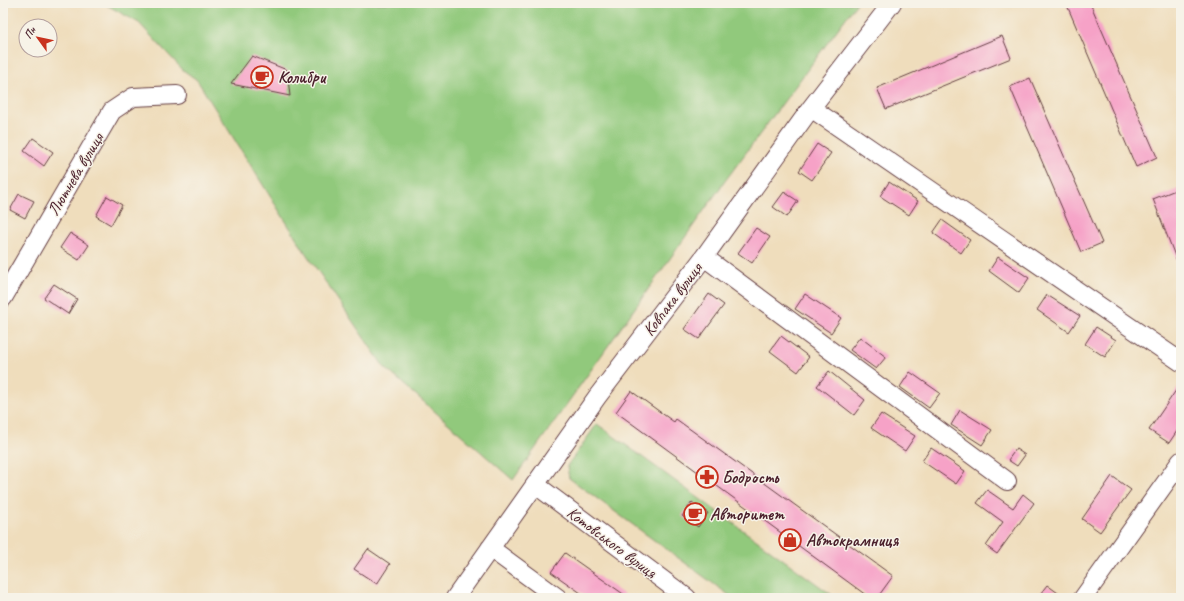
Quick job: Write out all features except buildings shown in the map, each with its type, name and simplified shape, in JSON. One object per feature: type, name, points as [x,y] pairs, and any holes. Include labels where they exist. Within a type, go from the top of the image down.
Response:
[{"type":"street","name":"Ковпака вулиця","points":[[455,598],[597,397],[704,257],[811,108],[892,3]]},
{"type":"street","name":"Лютнева вулиця","points":[[3,298],[112,111],[133,97],[177,95]]},
{"type":"street","points":[[811,108],[1181,362]]},
{"type":"street","points":[[704,257],[1007,481]]},
{"type":"street","points":[[1083,598],[1181,461]]},
{"type":"street","name":"Котовського вулиця","points":[[536,485],[687,598]]},
{"type":"street","points":[[490,548],[558,598]]},
{"type":"green space","points":[[103,3],[857,3],[725,181],[513,480],[384,367],[307,255],[197,80],[183,70],[139,23]]},
{"type":"green space","points":[[597,424],[836,598],[733,598],[569,478],[567,466]]},
{"type":"place","name":"Колибри","points":[[262,77]]},
{"type":"place","name":"Бодрость","points":[[707,477]]},
{"type":"place","name":"Авторитет","points":[[695,514]]},
{"type":"place","name":"Автокрамниця","points":[[790,540]]}]
